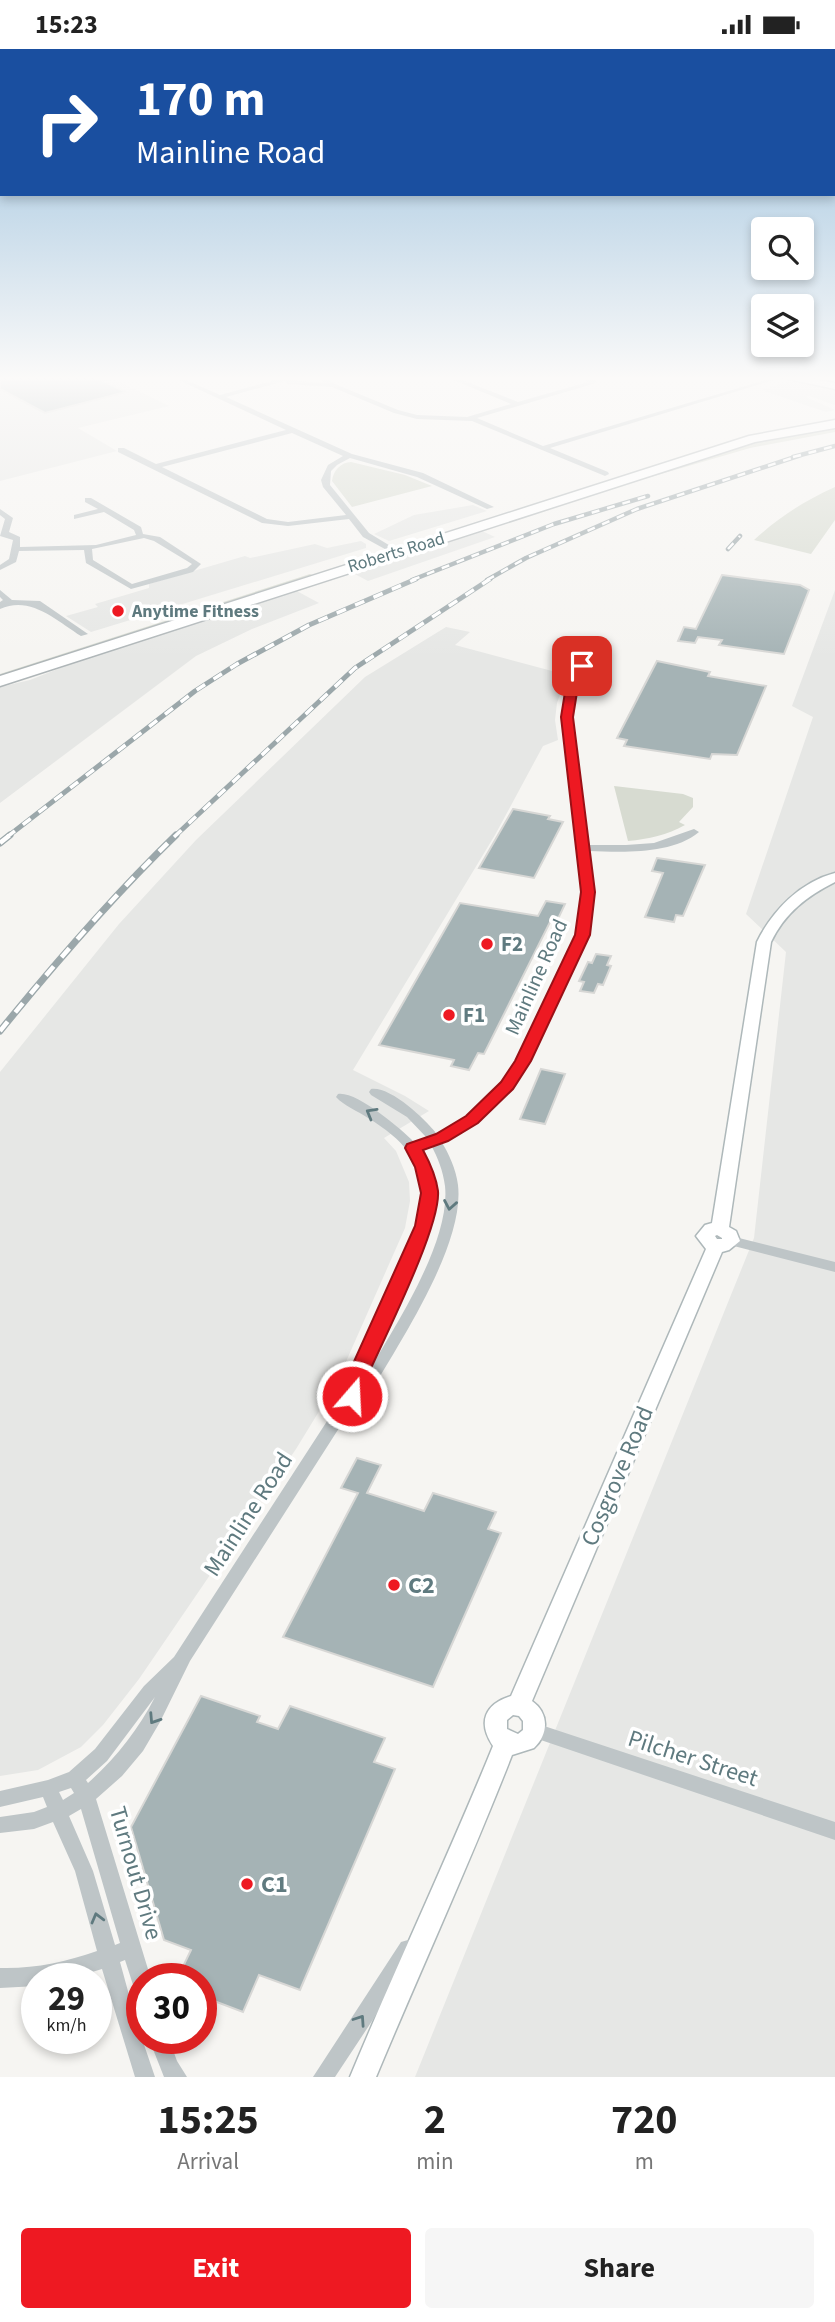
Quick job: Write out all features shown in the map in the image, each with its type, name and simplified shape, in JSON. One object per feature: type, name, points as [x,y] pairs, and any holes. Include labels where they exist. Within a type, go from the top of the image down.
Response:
[{"type":"highway","points":[[602,481],[631,471]]},
{"type":"highway","points":[[515,515],[612,492],[682,471]]},
{"type":"highway","name":"Roberts Road","points":[[0,681],[390,550],[495,510],[602,481]]},
{"type":"highway","name":"Roberts Road","points":[[0,670],[390,550],[515,515],[602,481]]},
{"type":"main road","name":"Cosgrove Road","points":[[518,1707],[722,1238],[764,942],[776,918],[791,903],[835,877]]},
{"type":"main road","points":[[518,1707],[533,1715],[536,1731],[527,1741],[513,1743],[496,1733],[494,1722],[505,1708],[518,1707]]},
{"type":"main road","points":[[363,2077],[430,1917],[472,1827],[506,1741]]},
{"type":"street","points":[[162,471],[265,521],[288,524],[350,517]]},
{"type":"street","points":[[329,471],[324,480],[350,517],[366,535],[390,550]]},
{"type":"street","points":[[404,471],[420,475],[495,510]]},
{"type":"street","points":[[583,471],[602,481]]},
{"type":"street","points":[[88,500],[138,529],[141,536]]},
{"type":"street","points":[[77,517],[104,510]]},
{"type":"street","points":[[0,511],[9,518],[8,527],[1,534]]},
{"type":"street","points":[[0,568],[12,562],[16,549],[16,537],[1,534]]},
{"type":"street","points":[[16,549],[88,547],[141,536],[157,539],[197,564],[192,569],[131,587],[89,561],[88,547]]},
{"type":"street","points":[[0,593],[4,604],[37,603],[84,634]]},
{"type":"street","name":"Mainline Road","points":[[413,1148],[434,1141],[460,1127],[488,1107],[508,1086],[523,1061],[582,935],[588,901],[567,717],[572,686],[582,666]]},
{"type":"street","points":[[583,848],[650,846],[676,840],[694,832]]},
{"type":"street","name":"Mainline Road","points":[[352,1396],[364,1391],[410,1313],[443,1238],[452,1193],[447,1163],[417,1118],[375,1092]]},
{"type":"street","name":"Mainline Road","points":[[0,1825],[59,1812],[87,1798],[133,1751],[166,1699],[183,1657],[352,1396],[352,1388],[426,1218],[429,1193],[424,1167],[413,1148],[397,1130],[342,1097]]},
{"type":"street","points":[[722,1238],[835,1267]]},
{"type":"street","name":"Mainline Road","points":[[0,1799],[48,1788],[75,1778],[101,1755],[150,1691],[183,1657]]},
{"type":"street","name":"Pilcher Street","points":[[536,1731],[835,1831]]},
{"type":"street","name":"Turnout Drive","points":[[75,1778],[87,1798],[135,1963]]},
{"type":"street","points":[[48,1788],[84,1871],[107,1957],[145,2077]]},
{"type":"street","points":[[323,2077],[430,1917]]},
{"type":"street","points":[[0,1978],[50,1975],[131,1949]]},
{"type":"street","points":[[164,2054],[169,2067],[177,2077]]},
{"type":"shaded area","points":[[0,471],[40,471],[0,481]]},
{"type":"shaded area","points":[[336,471],[387,471],[432,486],[352,507],[332,481]]},
{"type":"shaded area","points":[[664,471],[673,471],[579,498]]},
{"type":"shaded area","points":[[835,487],[835,520],[811,554],[754,540],[792,510]]},
{"type":"shaded area","points":[[473,505],[487,511],[389,541],[374,534],[414,515]]},
{"type":"shaded area","points":[[482,531],[495,537],[368,581],[351,572]]},
{"type":"shaded area","points":[[361,541],[366,544],[366,548],[91,632],[66,616],[98,607],[95,604],[149,588],[149,584],[245,556],[250,558],[315,544],[327,548]]},
{"type":"shaded area","points":[[312,575],[0,676],[0,674]]},
{"type":"shaded area","points":[[295,590],[319,603],[252,629],[196,656],[0,803],[0,687],[30,680],[88,657]]},
{"type":"shaded area","points":[[835,590],[835,2077],[415,2077],[754,1238],[786,952],[746,914],[813,717],[792,706]]},
{"type":"shaded area","points":[[446,627],[470,632],[455,645],[567,675],[557,703],[555,720],[558,740],[543,746],[495,835],[353,1070],[429,1111],[384,1138],[396,1151],[409,1182],[410,1201],[405,1228],[337,1382],[296,1449],[139,1679],[103,1725],[81,1747],[38,1770],[0,1776],[0,1072],[119,924],[196,840],[365,677]]},
{"type":"shaded area","points":[[614,786],[683,794],[693,798],[693,807],[679,822],[685,825],[658,836],[628,841]]},
{"type":"building","points":[[722,575],[800,585],[809,590],[784,654],[719,645],[722,640],[698,637],[695,643],[678,641],[684,627],[696,629]]},
{"type":"building","points":[[657,661],[710,672],[708,676],[766,686],[737,755],[712,754],[710,759],[624,746],[627,740],[617,738]]},
{"type":"building","points":[[513,809],[550,816],[548,819],[563,822],[534,878],[479,868]]},
{"type":"building","points":[[657,858],[705,865],[683,916],[676,915],[674,922],[645,917],[663,873],[652,871]]},
{"type":"building","points":[[546,901],[565,904],[557,921],[551,920],[484,1054],[478,1053],[469,1070],[451,1066],[454,1060],[379,1045],[460,903],[538,916]]},
{"type":"building","points":[[596,954],[611,956],[607,965],[611,966],[603,985],[598,984],[594,993],[580,991],[584,982],[579,981],[588,962],[592,963]]},
{"type":"building","points":[[541,1069],[565,1074],[545,1124],[520,1119]]},
{"type":"building","name":"C2","points":[[357,1458],[381,1465],[367,1493],[424,1511],[433,1493],[496,1512],[488,1529],[501,1533],[433,1687],[283,1637],[358,1493],[341,1488]]},
{"type":"building","name":"C1","points":[[201,1696],[260,1716],[257,1722],[278,1729],[290,1706],[385,1738],[374,1762],[395,1769],[300,1990],[259,1975],[243,2012],[217,2002],[217,1963],[185,1963],[191,1950],[164,1940],[131,1827]]},
{"type":"railway","points":[[487,580],[526,558],[637,509],[754,471]]},
{"type":"railway","points":[[412,580],[554,524],[648,496]]},
{"type":"railway","points":[[728,549],[740,536]]},
{"type":"railway","points":[[7,837],[195,691],[237,664],[309,625],[416,579]]},
{"type":"railway","points":[[174,837],[355,668],[490,579]]},
{"type":"railway","points":[[0,843],[10,835]]},
{"type":"railway","points":[[0,1031],[85,930],[174,837]]},
{"type":"place","name":"Anytime Fitness","points":[[118,611]]},
{"type":"place","name":"F2","points":[[487,944]]},
{"type":"place","name":"F1","points":[[449,1015]]},
{"type":"place","name":"C2","points":[[394,1585]]},
{"type":"place","name":"C1","points":[[247,1884]]},
{"type":"route","points":[[352,1396],[352,1388],[424,1226],[429,1193],[424,1167],[413,1148],[434,1141],[472,1119],[508,1086],[578,948],[587,911],[588,892],[567,717],[572,686],[582,666]]}]
